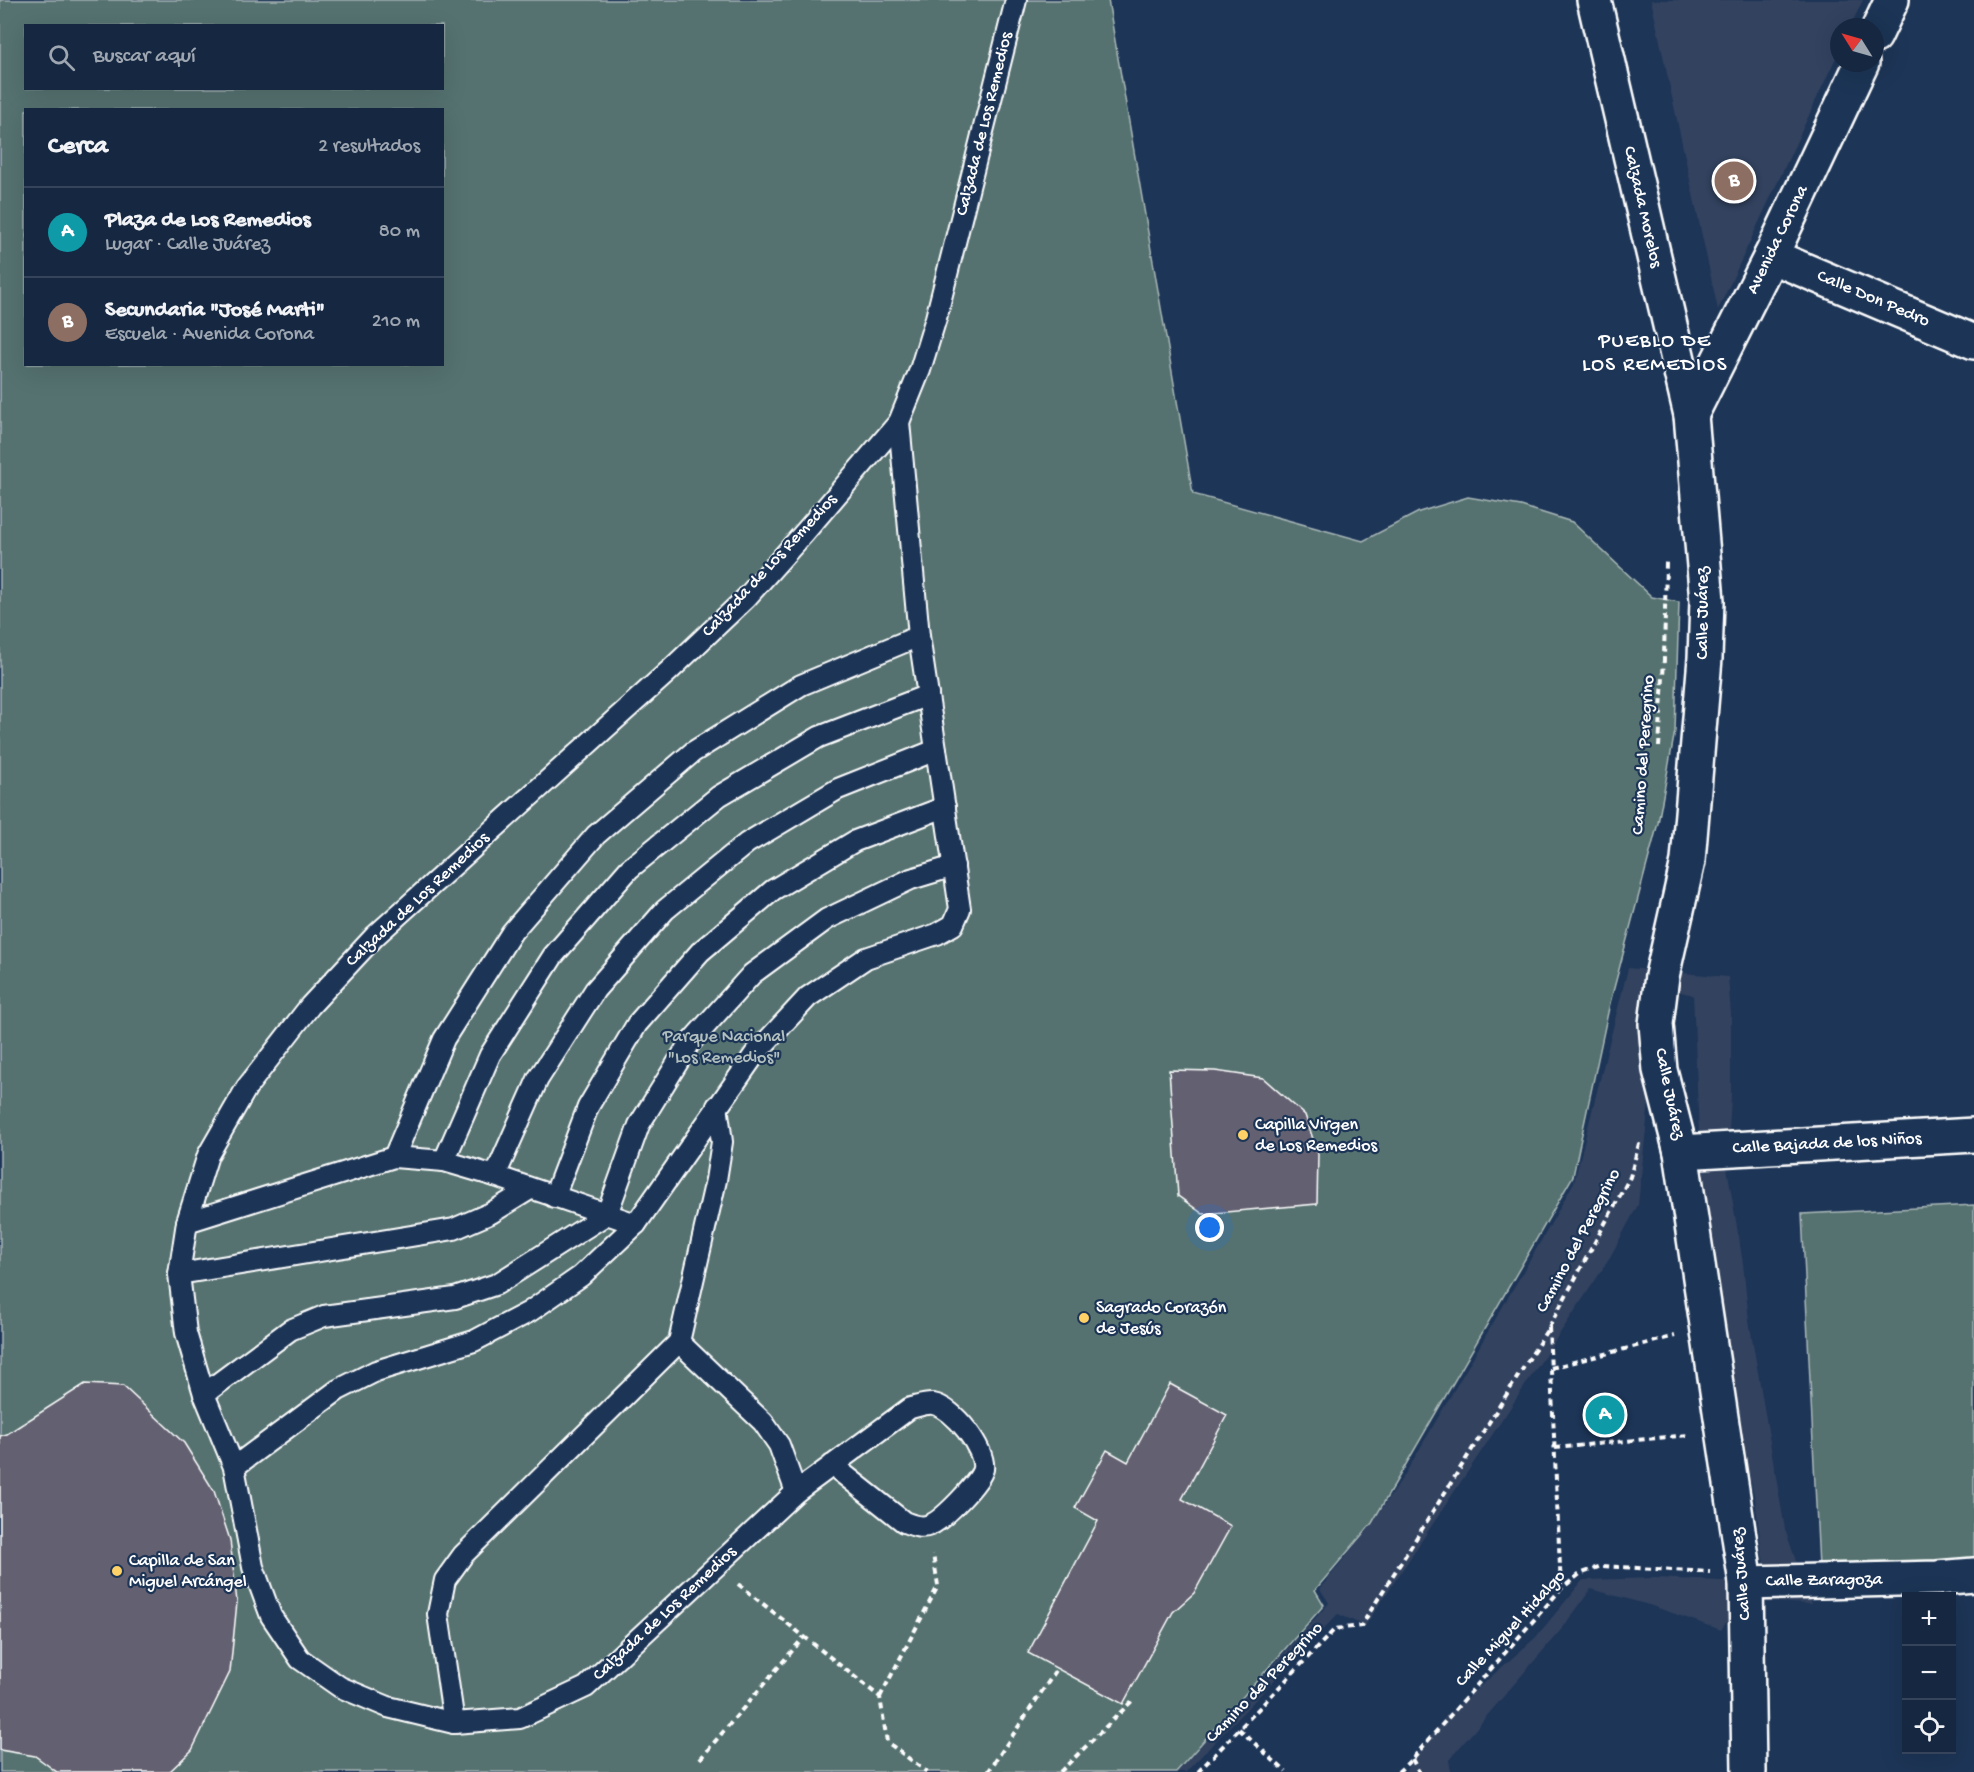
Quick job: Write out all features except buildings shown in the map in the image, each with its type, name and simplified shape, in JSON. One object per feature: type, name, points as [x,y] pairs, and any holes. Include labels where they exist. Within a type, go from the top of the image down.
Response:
[{"type":"main road","name":"Calzada Morelos","points":[[1594,0],[1691,415]]},
{"type":"main road","points":[[1884,18],[1892,0]]},
{"type":"main road","name":"Avenida Corona","points":[[1691,415],[1771,256],[1858,72]]},
{"type":"main road","name":"Calle Don Pedro","points":[[1771,256],[1974,342]]},
{"type":"main road","name":"Calle Juárez","points":[[1691,415],[1707,601],[1705,658],[1688,861],[1662,976],[1656,1024],[1660,1070],[1681,1152],[1746,1578],[1749,1772]]},
{"type":"main road","name":"Calle Bajada de los Niños","points":[[1681,1152],[1974,1135]]},
{"type":"main road","name":"Calle Zaragoza","points":[[1746,1578],[1937,1578],[1974,1575]]},
{"type":"lane","name":"Calzada de Los Remedios","points":[[928,1526],[940,1519],[976,1483],[982,1472],[983,1459],[978,1447],[953,1415],[933,1404],[910,1408],[796,1492],[586,1687],[520,1718],[454,1723],[388,1707],[340,1688],[300,1659],[271,1616],[253,1567],[234,1467],[204,1394],[186,1333],[179,1274],[187,1222],[208,1155],[247,1087],[310,1006],[375,936],[669,672],[746,598],[899,422],[920,370],[936,318],[1016,0]]},
{"type":"lane","points":[[234,1467],[338,1390],[376,1371],[474,1341],[529,1312],[581,1276],[636,1224],[755,1054],[808,997],[866,958],[937,934],[953,925],[960,909],[919,636],[899,422]]},
{"type":"lane","points":[[394,1157],[444,1039],[512,932],[596,835],[693,752],[801,686],[919,636]]},
{"type":"lane","points":[[444,1161],[496,1045],[553,956],[629,869],[719,796],[819,737],[928,696]]},
{"type":"lane","points":[[495,1176],[538,1079],[595,990],[665,910],[747,843],[838,789],[936,750]]},
{"type":"lane","points":[[554,1197],[588,1107],[637,1024],[700,952],[773,890],[855,841],[945,807]]},
{"type":"lane","points":[[204,1394],[290,1330],[324,1316],[455,1298],[497,1284],[607,1214],[639,1125],[645,1115],[689,1044],[752,974],[827,919],[911,879],[954,866]]},
{"type":"lane","points":[[454,1723],[438,1614],[445,1580],[463,1555],[679,1342],[716,1180],[722,1142],[717,1106]]},
{"type":"lane","points":[[187,1222],[394,1157],[444,1161],[636,1224]]},
{"type":"lane","points":[[179,1274],[454,1228],[491,1213],[530,1189]]},
{"type":"lane","points":[[679,1342],[764,1422],[779,1445],[796,1492]]},
{"type":"lane","points":[[832,1466],[904,1522],[915,1527],[928,1526]]},
{"type":"path","name":"Camino del Peregrino","points":[[1659,749],[1666,556]]},
{"type":"path","name":"Camino del Peregrino","points":[[1198,1772],[1335,1629],[1361,1626],[1549,1327],[1630,1177],[1641,1134]]},
{"type":"path","points":[[1549,1327],[1561,1589]]},
{"type":"path","points":[[1551,1368],[1707,1328]]},
{"type":"path","points":[[1555,1448],[1723,1432]]},
{"type":"path","points":[[927,1772],[887,1743],[880,1698],[938,1586],[928,1526]]},
{"type":"path","points":[[717,1566],[880,1698]]},
{"type":"path","name":"Calle Miguel Hidalgo","points":[[1398,1772],[1412,1759],[1561,1589],[1580,1574],[1601,1566],[1746,1578]]},
{"type":"path","points":[[700,1759],[804,1637]]},
{"type":"path","points":[[988,1772],[1056,1669]]},
{"type":"path","points":[[1060,1772],[1132,1701]]},
{"type":"path","points":[[1239,1729],[1286,1772]]},
{"type":"path","points":[[1412,1759],[1419,1772]]},
{"type":"shaded area","points":[[1651,0],[1863,0],[1854,18],[1830,18],[1830,70],[1718,310]]},
{"type":"shaded area","points":[[1628,968],[1728,977],[1731,1013],[1731,1097],[1727,1167],[1743,1263],[1749,1320],[1785,1529],[1811,1604],[1741,1601],[1721,1630],[1652,1606],[1591,1589],[1566,1624],[1449,1760],[1451,1772],[1404,1772],[1446,1716],[1535,1638],[1583,1580],[1656,1578],[1721,1581],[1772,1588],[1762,1555],[1755,1499],[1739,1434],[1735,1390],[1702,1206],[1693,995],[1647,984],[1649,1102],[1638,1205],[1608,1261],[1365,1626],[1338,1614],[1186,1772],[1177,1772],[1329,1603],[1320,1589],[1372,1523],[1405,1474],[1549,1227],[1574,1182]]},
{"type":"green space","name":"Parque Nacional \"Los Remedios\"","points":[[0,0],[1108,0],[1193,494],[1363,541],[1419,512],[1468,497],[1521,506],[1572,522],[1652,597],[1679,602],[1675,731],[1658,823],[1610,1003],[1573,1176],[1372,1523],[1315,1590],[1324,1605],[1176,1772],[0,1772]]},
{"type":"green space","points":[[1974,1205],[1974,1558],[1819,1567],[1802,1214]]},
{"type":"place","name":"Secundaria \"José Marti\"","points":[[1734,181]]},
{"type":"place","name":"Capilla Virgen de Los Remedios","points":[[1243,1135]]},
{"type":"place","name":"Sagrado Corazón de Jesús","points":[[1084,1318]]},
{"type":"place","name":"Plaza de Los Remedios","points":[[1605,1415]]},
{"type":"place","name":"Capilla de San Miguel Arcángel","points":[[117,1571]]},
{"type":"district","name":"PUEBLO DE LOS REMEDIOS","points":[[1655,354]]}]
